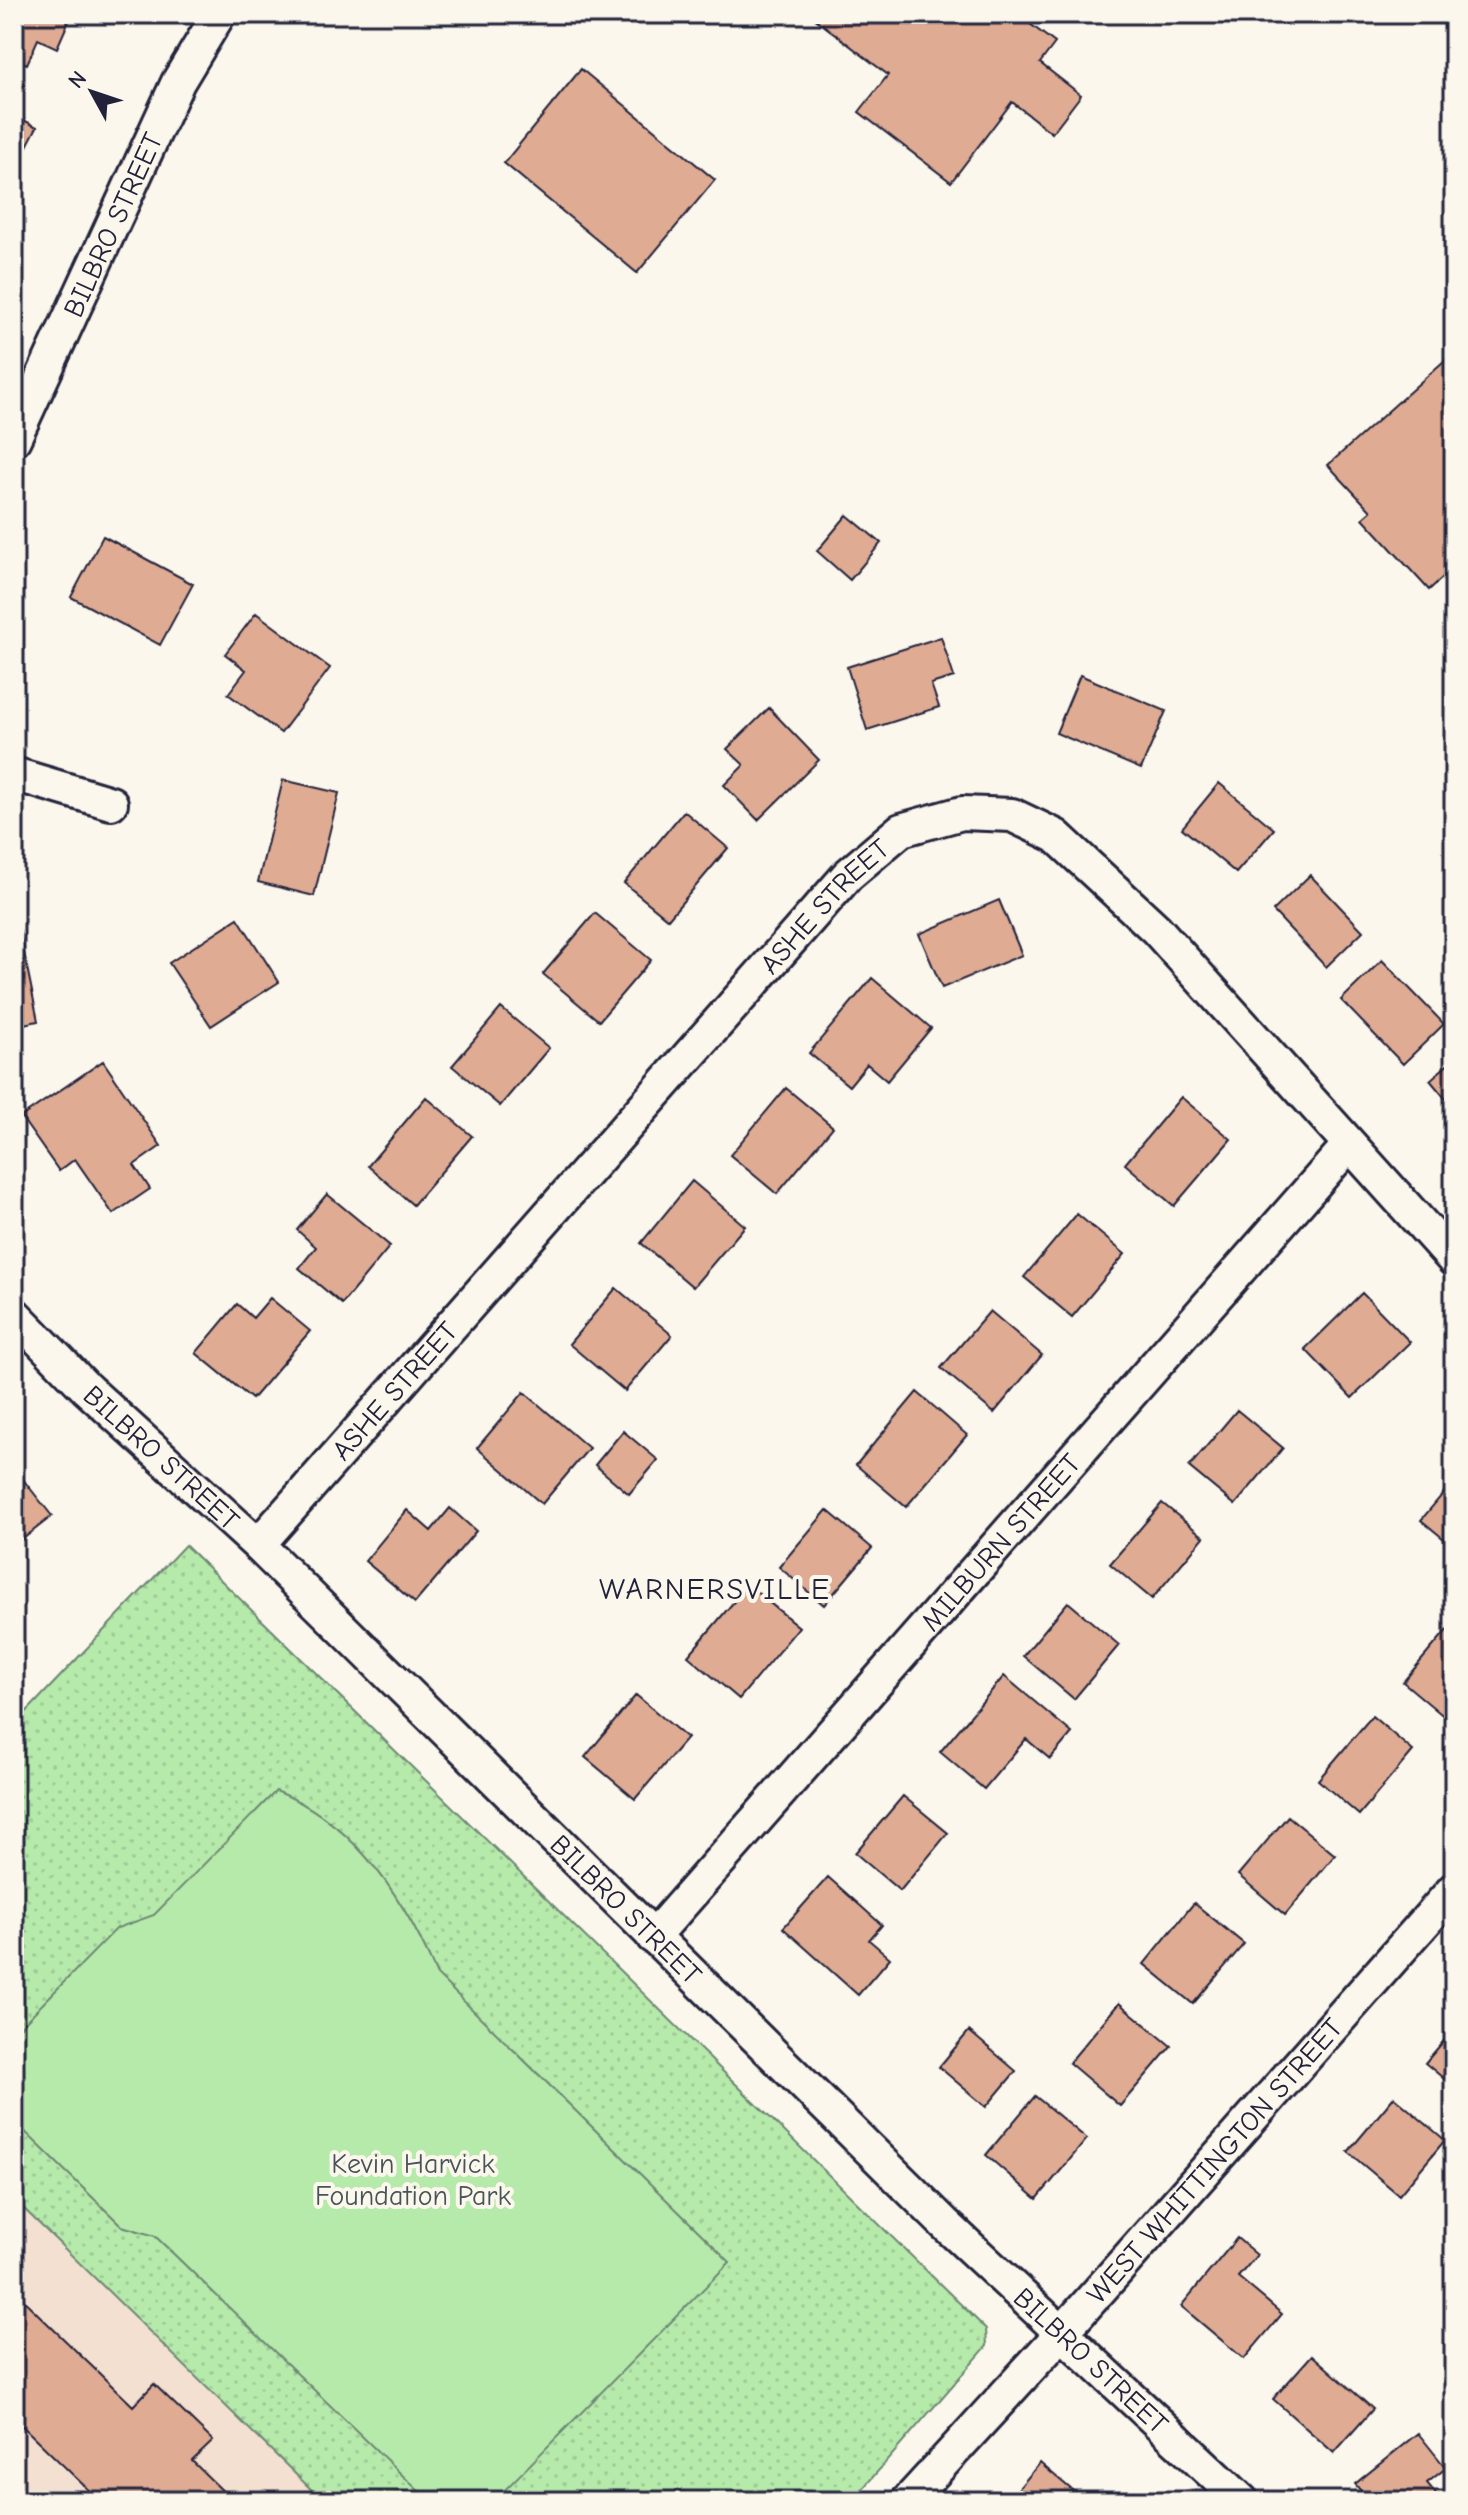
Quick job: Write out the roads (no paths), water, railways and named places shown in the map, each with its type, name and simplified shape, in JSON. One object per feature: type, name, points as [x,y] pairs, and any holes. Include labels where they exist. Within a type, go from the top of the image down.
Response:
[{"type":"street","name":"BILBRO STREET","points":[[14,439],[178,82],[219,14]]},
{"type":"street","points":[[14,774],[111,803]]},
{"type":"street","name":"ASHE STREET","points":[[258,1545],[848,875],[901,830],[962,813],[1012,815],[1056,836],[1156,929],[1348,1146],[1454,1260]]},
{"type":"street","name":"MILBURN STREET","points":[[653,1937],[1348,1146]]},
{"type":"street","name":"BILBRO STREET","points":[[14,1314],[87,1389],[258,1545],[1060,2335],[1218,2475],[1242,2501]]},
{"type":"street","name":"WEST WHITTINGTON STREET","points":[[908,2501],[1060,2335],[1454,1889]]},
{"type":"district","name":"WARNERSVILLE","points":[[715,1589]]},
{"type":"park label","name":"Kevin Harvick Foundation Park","points":[[413,2179]]}]
